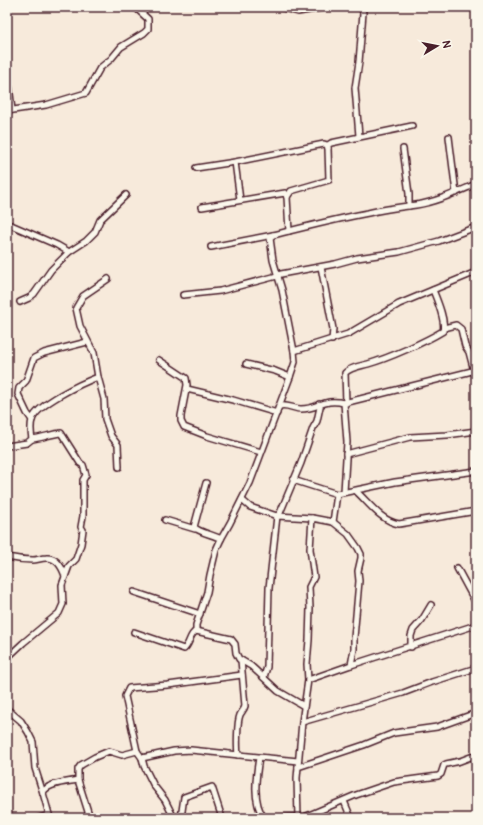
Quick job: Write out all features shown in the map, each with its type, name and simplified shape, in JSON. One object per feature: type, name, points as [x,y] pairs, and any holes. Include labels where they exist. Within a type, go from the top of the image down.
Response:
[{"type":"street","points":[[7,69],[10,110],[46,105],[86,92],[100,68],[111,59],[121,47],[148,29],[148,19],[135,7]]},
{"type":"street","points":[[279,7],[298,12],[327,7]]},
{"type":"street","points":[[359,136],[355,88],[360,62],[363,13],[362,7]]},
{"type":"street","points":[[287,197],[291,191],[329,180],[328,146],[331,143],[412,126]]},
{"type":"street","points":[[449,137],[456,193]]},
{"type":"street","points":[[196,168],[236,162],[324,144],[327,145],[328,149]]},
{"type":"street","points":[[403,149],[409,194],[409,206]]},
{"type":"street","points":[[236,162],[240,200]]},
{"type":"street","points":[[211,247],[273,235],[368,212],[433,201],[476,184]]},
{"type":"street","points":[[202,207],[283,192],[287,197],[289,231]]},
{"type":"street","points":[[20,302],[29,298],[51,270],[69,252],[86,241],[95,232],[100,220],[126,195]]},
{"type":"street","points":[[7,228],[11,225],[57,245],[69,252]]},
{"type":"street","points":[[184,295],[220,291],[281,274],[321,267],[357,258],[399,252],[439,241],[476,227]]},
{"type":"street","points":[[134,632],[184,649],[187,647],[192,633],[196,631],[207,592],[212,564],[221,539],[242,500],[290,378],[295,362],[294,351],[282,290],[273,260],[270,238],[273,235]]},
{"type":"street","points":[[321,267],[333,329],[332,340]]},
{"type":"street","points":[[294,351],[348,334],[399,304],[476,272]]},
{"type":"street","points":[[108,279],[83,296],[76,308],[80,326],[94,354],[104,399],[105,419],[111,436],[118,445],[119,467]]},
{"type":"street","points":[[433,290],[444,328]]},
{"type":"street","points":[[280,406],[282,405],[299,409],[308,408],[327,401],[345,403],[475,370],[469,352],[465,346],[461,329],[456,325],[444,328],[441,332],[406,349],[349,370],[345,373],[345,403],[347,442],[346,483],[344,492]]},
{"type":"street","points":[[32,420],[26,413],[18,394],[19,388],[26,381],[34,358],[44,353],[87,342]]},
{"type":"street","points":[[159,360],[186,378],[187,389],[180,421],[184,427],[207,436],[261,452]]},
{"type":"street","points":[[246,364],[275,371],[290,378]]},
{"type":"street","points":[[32,439],[32,420],[39,410],[51,401],[87,381],[98,377]]},
{"type":"street","points":[[187,389],[233,400],[276,413]]},
{"type":"street","points":[[264,677],[267,667],[269,588],[277,516],[286,500],[301,463],[317,420],[320,408],[319,404]]},
{"type":"street","points":[[346,454],[410,437],[446,435],[476,431]]},
{"type":"street","points":[[7,446],[27,443],[32,439],[61,433],[80,463],[83,465],[86,475],[83,480],[83,516],[81,527],[83,530],[81,544],[76,559],[69,566],[62,585],[63,604],[59,613],[7,658]]},
{"type":"street","points":[[293,480],[338,494],[395,482],[476,471]]},
{"type":"street","points":[[195,529],[194,525],[200,510],[206,483]]},
{"type":"street","points":[[356,491],[384,519],[399,524],[476,511]]},
{"type":"street","points":[[333,522],[338,494]]},
{"type":"street","points":[[242,500],[250,507],[277,516],[312,518],[333,522],[348,534],[361,554],[358,571],[359,581],[352,665]]},
{"type":"street","points":[[299,818],[298,761],[308,680],[307,664],[310,608],[309,587],[314,577],[310,549],[312,518]]},
{"type":"street","points":[[165,520],[221,539]]},
{"type":"street","points":[[7,557],[24,560],[47,558],[56,561],[61,566],[66,576]]},
{"type":"street","points":[[457,568],[476,603]]},
{"type":"street","points":[[134,592],[200,614]]},
{"type":"street","points":[[411,647],[411,636],[413,630],[422,620],[431,604]]},
{"type":"street","points":[[308,680],[476,625]]},
{"type":"street","points":[[196,631],[231,638],[235,644],[237,657],[251,666],[278,691],[304,706]]},
{"type":"street","points":[[238,755],[238,721],[245,706],[241,660]]},
{"type":"street","points":[[302,722],[403,693],[476,668]]},
{"type":"street","points":[[174,818],[166,800],[154,786],[144,766],[142,758],[137,751],[125,696],[129,688],[168,685],[242,675]]},
{"type":"street","points":[[7,709],[21,721],[33,742],[35,768],[49,816],[39,818]]},
{"type":"street","points":[[298,767],[364,745],[394,733],[437,727],[476,713]]},
{"type":"street","points":[[142,758],[174,750],[191,750],[298,761]]},
{"type":"street","points":[[90,818],[78,780],[78,769],[81,765],[109,751],[122,755],[137,751]]},
{"type":"street","points":[[278,818],[299,818],[356,795],[394,782],[438,776],[441,774],[444,765],[476,755]]},
{"type":"street","points":[[259,758],[256,795],[260,811],[264,818]]},
{"type":"street","points":[[43,793],[44,789],[49,786],[78,780]]},
{"type":"street","points":[[181,818],[184,797],[212,787],[222,818]]},
{"type":"street","points":[[344,801],[351,818]]},
{"type":"street","points":[[7,813],[9,818]]}]
